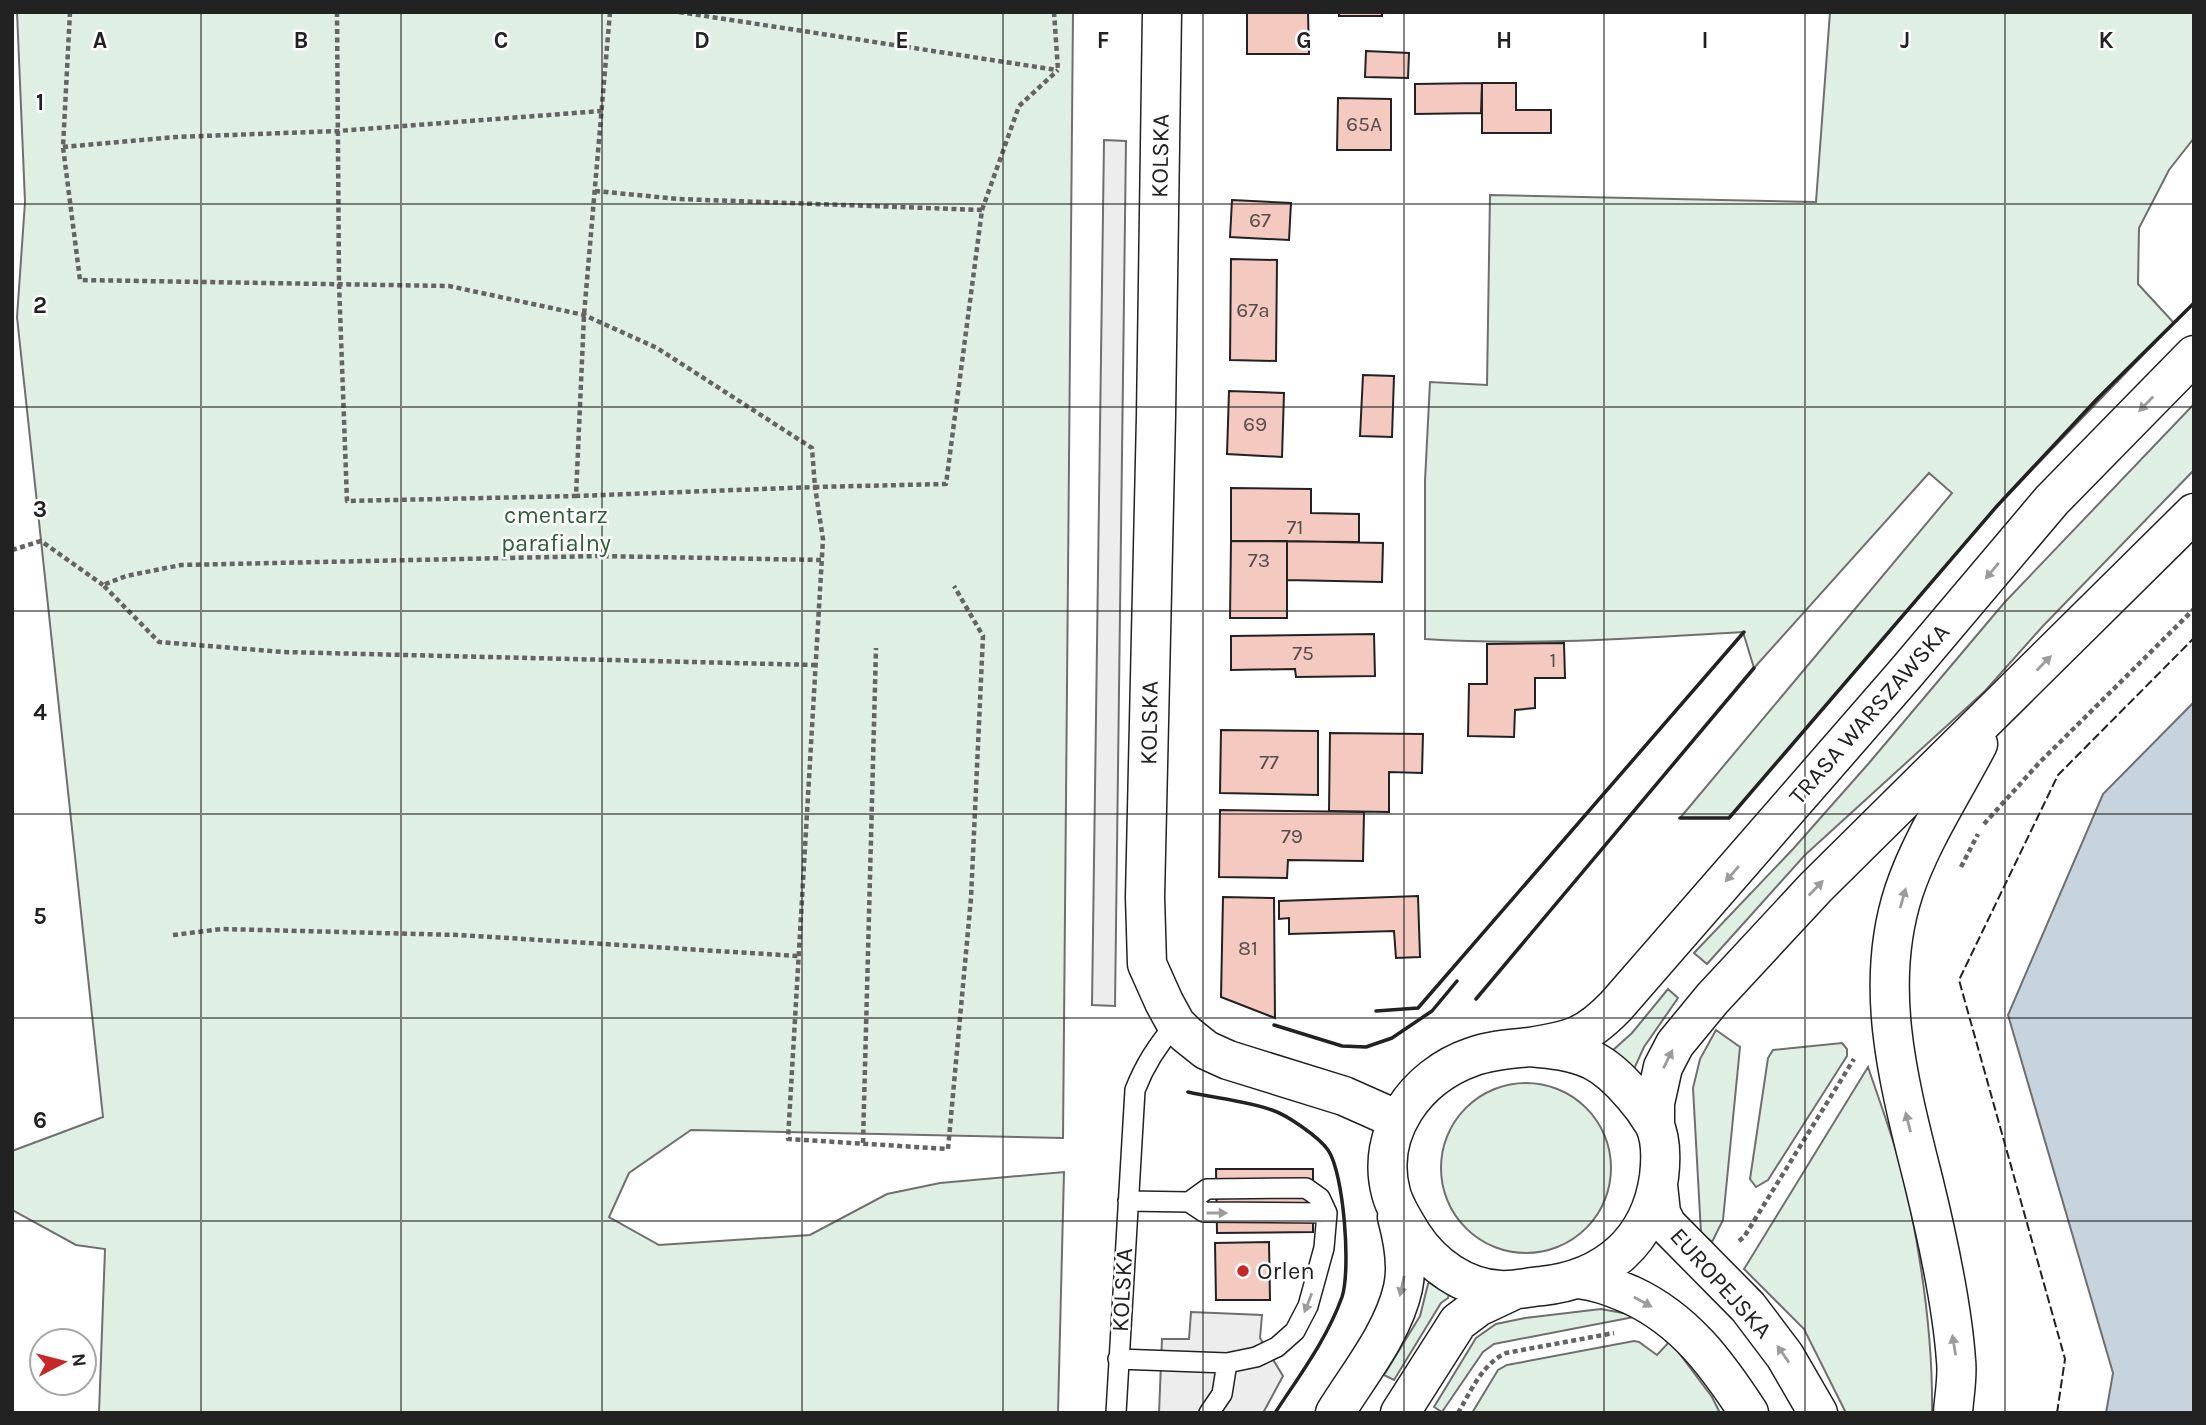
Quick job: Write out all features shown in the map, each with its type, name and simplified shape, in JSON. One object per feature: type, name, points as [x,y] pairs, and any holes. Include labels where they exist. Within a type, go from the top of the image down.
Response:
[{"type":"main road","name":"KOLSKA","points":[[1162,12],[1145,923],[1147,964],[1152,980],[1176,1024]]},
{"type":"main road","name":"TRASA WARSZAWSKA","points":[[1530,1048],[1580,1036],[1591,1030],[1616,1006],[1905,674],[2052,500],[2194,355]]},
{"type":"main road","points":[[1392,1195],[1405,1224],[1422,1250],[1455,1277],[1473,1284],[1497,1290],[1514,1290],[1560,1284],[1579,1279],[1611,1262],[1635,1238],[1650,1216],[1658,1185],[1660,1156],[1655,1125],[1660,1076],[1682,1035],[1816,887],[2194,513]]},
{"type":"main road","points":[[1953,1413],[1957,1362],[1925,1187],[1902,1099],[1893,1043],[1889,972],[1904,892],[1917,861],[1995,711]]},
{"type":"main road","points":[[1176,1024],[1195,1042],[1217,1055],[1344,1096],[1398,1121]]},
{"type":"main road","points":[[1335,1413],[1388,1326],[1403,1288],[1405,1274],[1401,1231],[1392,1195],[1388,1156],[1390,1140],[1411,1098],[1438,1074],[1459,1062],[1488,1052],[1530,1048],[1570,1052],[1606,1068],[1655,1125]]},
{"type":"main road","name":"EUROPEJSKA","points":[[1658,1185],[1661,1213],[1667,1225],[1748,1307],[1785,1356],[1818,1413]]},
{"type":"main road","points":[[1579,1279],[1610,1286],[1669,1316],[1704,1349],[1749,1413]]},
{"type":"main road","points":[[1400,1413],[1458,1322],[1478,1307],[1514,1290]]},
{"type":"lane","name":"KOLSKA","points":[[1116,1413],[1135,1090],[1157,1045],[1176,1024]]},
{"type":"lane","points":[[1128,1201],[1189,1202],[1204,1212],[1327,1213],[1324,1248],[1308,1306],[1295,1331],[1276,1347],[1256,1357],[1227,1363],[1118,1359],[1130,1413]]},
{"type":"lane","points":[[1209,1413],[1222,1394],[1227,1363]]},
{"type":"path","points":[[70,12],[63,147],[80,281],[449,286],[584,315],[657,348],[812,448],[823,539],[788,1139],[948,1149],[971,898],[983,636],[954,586]]},
{"type":"path","points":[[337,12],[339,283],[347,501],[946,484],[982,210],[1019,106],[1058,70]]},
{"type":"path","points":[[576,496],[584,315],[610,12]]},
{"type":"path","points":[[679,12],[1058,70]]},
{"type":"path","points":[[1054,12],[1058,70]]},
{"type":"path","points":[[63,147],[176,137],[338,131],[601,111]]},
{"type":"path","points":[[595,191],[679,199],[982,210]]},
{"type":"path","points":[[12,550],[41,541],[103,585],[159,642],[283,652],[816,664]]},
{"type":"path","points":[[103,585],[126,576],[181,565],[599,556],[821,560]]},
{"type":"path","points":[[1956,877],[1984,822],[2039,763],[2194,609]]},
{"type":"path","points":[[863,1143],[876,648]]},
{"type":"path","points":[[173,935],[222,929],[459,935],[798,956]]},
{"type":"path","points":[[1734,1245],[1744,1237],[1862,1046],[1893,1043]]},
{"type":"path","points":[[1458,1413],[1495,1358],[1506,1353],[1625,1331]]},
{"type":"green space","name":"cmentarz parafialny","points":[[17,12],[1073,12],[1063,1138],[691,1130],[629,1173],[609,1217],[659,1245],[810,1235],[887,1194],[940,1183],[1064,1172],[1058,1413],[99,1413],[105,1249],[76,1245],[12,1210],[12,1151],[103,1117],[17,317],[25,202]]},
{"type":"green space","points":[[1830,12],[2194,12],[2194,138],[2169,170],[2139,228],[2138,284],[2174,323],[1997,506],[1729,818],[1680,818],[1952,493],[1929,473],[1754,668],[1743,632],[1544,641],[1425,639],[1425,481],[1430,382],[1487,385],[1490,195],[1816,202]]},
{"type":"green space","points":[[2194,404],[2194,470],[2043,626],[1985,691],[1805,855],[1707,964],[1694,953],[1793,849],[2004,603]]},
{"type":"green space","points":[[1668,989],[1678,998],[1644,1047],[1634,1069],[1612,1051],[1632,1033]]},
{"type":"green space","points":[[1716,1030],[1740,1047],[1723,1220],[1712,1242],[1701,1233],[1693,1088],[1700,1059]]},
{"type":"green space","points":[[1842,1043],[1847,1049],[1847,1056],[1768,1180],[1756,1187],[1750,1179],[1768,1058],[1773,1050]]},
{"type":"green space","points":[[1868,1067],[1898,1156],[1916,1236],[1929,1337],[1932,1413],[1846,1413],[1804,1329],[1744,1269]]},
{"type":"green space","points":[[1526,1083],[1559,1089],[1586,1108],[1605,1135],[1611,1168],[1605,1201],[1586,1228],[1559,1247],[1526,1253],[1493,1247],[1466,1228],[1447,1201],[1441,1168],[1447,1135],[1466,1108],[1493,1089]]},
{"type":"green space","points":[[1435,1280],[1450,1290],[1448,1298],[1441,1303],[1394,1380],[1384,1375],[1420,1316],[1428,1284]]},
{"type":"green space","points":[[1601,1309],[1639,1316],[1494,1344],[1483,1352],[1442,1412],[1434,1407],[1476,1338],[1496,1324]]},
{"type":"green space","points":[[1634,1341],[1657,1355],[1670,1341],[1712,1397],[1720,1413],[1472,1413],[1498,1370],[1507,1365]]},
{"type":"shaded area","points":[[1104,140],[1126,141],[1115,1006],[1092,1005]]},
{"type":"shaded area","points":[[2194,702],[2194,1413],[2106,1413],[2113,1373],[2008,1015],[2103,794]]},
{"type":"shaded area","points":[[1191,1312],[1262,1315],[1260,1338],[1283,1376],[1263,1413],[1159,1413],[1162,1339],[1189,1339]]},
{"type":"building","points":[[1247,12],[1308,12],[1309,54],[1247,54]]},
{"type":"building","points":[[1339,12],[1382,12],[1382,16],[1339,16]]},
{"type":"building","points":[[1366,51],[1409,53],[1408,78],[1365,77]]},
{"type":"building","points":[[1482,83],[1481,113],[1415,114],[1415,84]]},
{"type":"building","points":[[1482,83],[1516,83],[1516,110],[1551,110],[1551,133],[1482,133]]},
{"type":"building","points":[[1338,98],[1391,99],[1391,150],[1337,150]]},
{"type":"building","points":[[1232,200],[1291,203],[1289,240],[1230,237]]},
{"type":"building","points":[[1231,259],[1277,260],[1276,361],[1230,360]]},
{"type":"building","points":[[1363,375],[1394,376],[1392,437],[1360,436]]},
{"type":"building","points":[[1229,391],[1284,393],[1282,457],[1227,454]]},
{"type":"building","points":[[1231,488],[1311,489],[1311,513],[1359,514],[1359,542],[1231,541]]},
{"type":"building","points":[[1231,541],[1287,541],[1287,618],[1230,618]]},
{"type":"building","points":[[1287,541],[1383,543],[1382,582],[1287,580]]},
{"type":"building","points":[[1374,634],[1375,676],[1296,677],[1295,669],[1231,670],[1231,636]]},
{"type":"building","points":[[1564,643],[1565,678],[1535,678],[1535,708],[1515,710],[1514,737],[1468,736],[1469,684],[1487,684],[1487,644]]},
{"type":"building","points":[[1221,730],[1318,731],[1318,795],[1220,793]]},
{"type":"building","points":[[1330,733],[1423,734],[1422,773],[1389,772],[1389,812],[1329,811]]},
{"type":"building","points":[[1220,810],[1364,812],[1363,861],[1288,860],[1287,878],[1219,877]]},
{"type":"building","points":[[1418,896],[1420,957],[1396,958],[1394,931],[1289,934],[1289,918],[1279,919],[1279,901]]},
{"type":"building","points":[[1223,897],[1274,898],[1275,1018],[1221,997]]},
{"type":"building","points":[[1216,1169],[1313,1169],[1313,1232],[1217,1233]]},
{"type":"building","name":"Orlen","points":[[1269,1242],[1270,1300],[1216,1300],[1215,1243]]},
{"type":"fence","points":[[2057,1413],[2065,1359],[1959,980],[2058,775],[2194,638]]},
{"type":"wall","points":[[1680,818],[1729,818],[1997,506],[2097,399],[2194,303]]},
{"type":"wall","points":[[1376,1011],[1418,1008],[1744,632]]},
{"type":"wall","points":[[1476,999],[1754,668]]},
{"type":"wall","points":[[1274,1025],[1342,1046],[1366,1047],[1392,1038],[1432,1011],[1457,981]]},
{"type":"wall","points":[[1188,1092],[1272,1110],[1310,1133],[1324,1145],[1334,1162],[1342,1200],[1346,1245],[1342,1297],[1321,1342],[1275,1413]]},
{"type":"place","name":"Orlen","points":[[1243,1271]]}]
